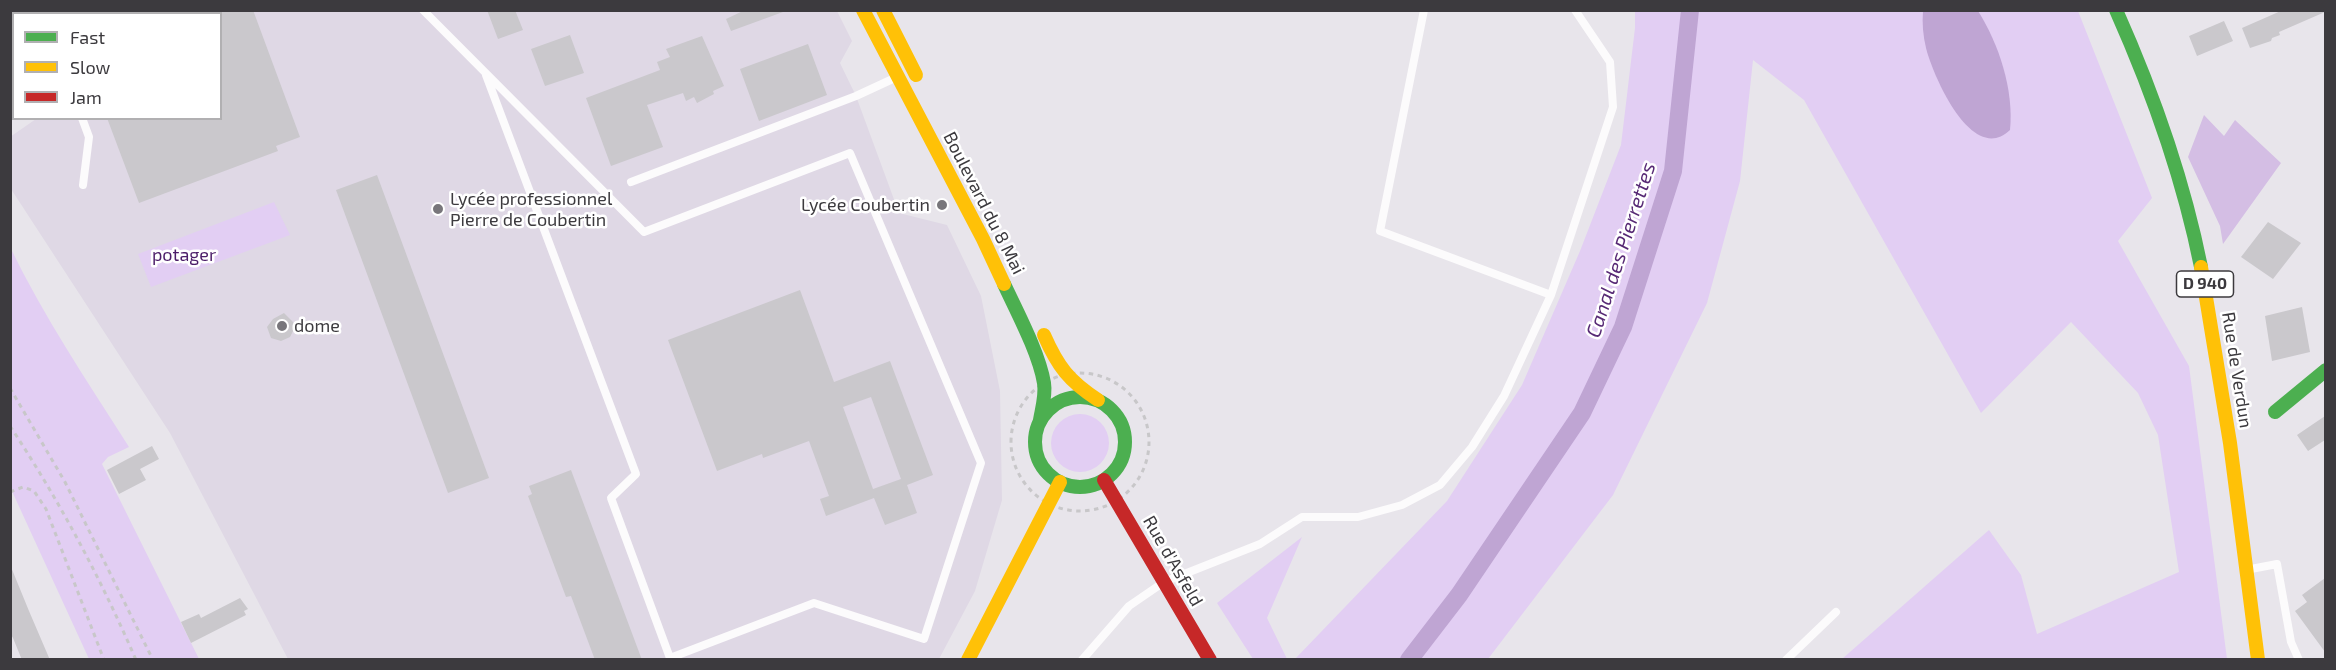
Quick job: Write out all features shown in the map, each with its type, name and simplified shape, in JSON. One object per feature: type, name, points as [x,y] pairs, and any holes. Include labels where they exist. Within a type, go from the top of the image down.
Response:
[{"type":"street","name":"Boulevard du 8 Mai","points":[[864,10],[993,260],[1030,341],[1044,383],[1040,420]]},
{"type":"street","points":[[883,10],[923,88]]},
{"type":"street","name":"Rue de Verdun","points":[[2116,10],[2162,125],[2193,229],[2210,313],[2248,569],[2258,660]]},
{"type":"street","points":[[1036,318],[1055,362],[1064,375],[1080,390],[1098,400],[1116,415],[1125,438],[1120,462],[1114,472],[1104,480],[1082,487],[1060,482],[1046,472],[1036,456],[1034,438],[1040,420],[1052,406],[1068,398],[1086,397],[1098,400]]},
{"type":"street","points":[[2275,412],[2325,370]]},
{"type":"street","name":"Rue d'Asfeld","points":[[1104,480],[1210,660]]},
{"type":"street","points":[[968,660],[1060,482]]},
{"type":"street","name":"Rue de Verdun","points":[[2248,569],[2270,660]]},
{"type":"lane","points":[[423,10],[644,232],[850,153],[981,463],[924,639],[814,603],[670,658],[611,498],[636,474],[486,75]]},
{"type":"lane","points":[[1424,10],[1380,231],[1551,295]]},
{"type":"lane","points":[[1082,660],[1129,606],[1164,582],[1260,544],[1302,517],[1358,517],[1402,505],[1440,484],[1472,447],[1504,396],[1551,295],[1613,107],[1610,62],[1575,10]]},
{"type":"lane","points":[[630,182],[856,96],[914,70]]},
{"type":"lane","points":[[83,120],[89,137],[83,185]]},
{"type":"lane","points":[[2248,569],[2277,564],[2291,642],[2299,660]]},
{"type":"lane","points":[[1786,660],[1836,612]]},
{"type":"path","points":[[1092,374],[1112,381],[1130,394],[1146,418],[1150,447],[1147,462],[1133,487],[1117,501],[1094,510],[1078,512],[1063,510],[1048,504],[1025,485],[1012,457],[1010,442],[1012,426],[1025,399],[1044,383],[1064,375],[1092,374]]},
{"type":"path","points":[[10,388],[69,492],[153,660]]},
{"type":"path","points":[[10,426],[31,456],[81,544],[104,587],[136,660]]},
{"type":"path","points":[[10,492],[23,487],[34,490],[46,509],[104,659]]},
{"type":"shaded area","points":[[837,11],[852,41],[840,63],[856,96],[899,213],[947,225],[981,296],[1000,391],[1002,500],[975,591],[939,659],[288,659],[170,433],[11,189],[10,137],[35,120],[222,120],[222,12],[23,12]]},
{"type":"shaded area","points":[[1923,11],[1978,11],[1986,24],[2003,68],[2010,99],[2010,130],[1996,138],[1982,136],[1969,127],[1956,113],[1930,61],[1924,39]]},
{"type":"shaded area","points":[[2204,115],[2224,136],[2235,120],[2281,163],[2223,244],[2220,226],[2188,157]]},
{"type":"green space","points":[[1635,11],[2078,11],[2152,198],[2118,241],[2189,366],[2227,659],[1842,659],[1989,530],[2021,575],[2037,634],[2179,572],[2158,435],[2138,393],[2071,322],[1981,413],[1804,100],[1753,60],[1740,181],[1707,303],[1613,495],[1488,659],[1294,660],[1447,501],[1522,385],[1580,251],[1621,145]]},
{"type":"green space","name":"potager","points":[[274,202],[290,235],[151,287],[138,254]]},
{"type":"green space","points":[[10,247],[52,324],[129,447],[108,457],[102,464],[199,659],[89,659],[11,489]]},
{"type":"green space","points":[[1074,414],[1086,414],[1101,422],[1109,437],[1109,449],[1101,464],[1086,472],[1074,472],[1059,464],[1051,449],[1051,437],[1059,422]]},
{"type":"green space","points":[[1302,537],[1267,618],[1287,659],[1253,659],[1217,603]]},
{"type":"building","points":[[220,10],[253,10],[300,137],[276,146],[278,151],[139,203],[108,120],[222,120],[222,12]]},
{"type":"building","points":[[487,10],[515,10],[523,30],[498,39]]},
{"type":"building","points":[[745,10],[783,10],[783,12],[731,31],[726,19]]},
{"type":"building","points":[[2283,10],[2325,10],[2325,12],[2279,32],[2280,35],[2272,38],[2271,41],[2250,48],[2242,28]]},
{"type":"building","points":[[2224,21],[2233,41],[2197,56],[2189,36]]},
{"type":"building","points":[[570,35],[584,73],[545,86],[531,49]]},
{"type":"building","points":[[702,36],[724,86],[697,103],[694,97],[686,101],[683,93],[647,105],[663,147],[611,166],[586,98],[660,70],[657,62],[670,57],[666,49]]},
{"type":"building","points":[[808,44],[827,95],[759,121],[740,69]]},
{"type":"building","points":[[377,175],[489,478],[448,493],[336,190]]},
{"type":"building","points":[[2268,222],[2301,243],[2273,279],[2241,257]]},
{"type":"building","points":[[800,290],[834,382],[890,361],[933,475],[907,485],[917,513],[885,525],[874,498],[826,516],[820,499],[829,496],[809,441],[763,458],[762,454],[717,471],[668,340]],"holes":[[[871,397],[901,479],[873,489],[843,407]]]},
{"type":"building","points":[[2302,307],[2310,352],[2272,361],[2265,316]]},
{"type":"building","name":"dome","points":[[284,313],[296,325],[290,337],[281,341],[271,338],[267,327],[273,319]]},
{"type":"building","points":[[2325,416],[2325,440],[2308,451],[2297,435]]},
{"type":"building","points":[[152,446],[159,459],[140,469],[146,480],[119,494],[107,470]]},
{"type":"building","points":[[571,470],[642,660],[595,660],[571,596],[566,597],[528,496],[532,494],[529,486]]},
{"type":"building","points":[[11,567],[50,660],[22,660],[10,633]]},
{"type":"building","points":[[2325,578],[2325,652],[2295,611],[2307,602],[2302,595]]},
{"type":"building","points":[[240,598],[248,609],[244,611],[246,615],[191,643],[181,622],[199,614],[201,618]]},
{"type":"waterway","name":"Canal des Pierrettes","points":[[1409,660],[1459,595],[1582,413],[1623,327],[1673,171],[1690,10]]},
{"type":"traffic: fast","points":[[2116,10],[2166,136],[2201,267]]},
{"type":"traffic: fast","points":[[1004,284],[1027,333],[1041,371],[1044,401],[1040,420]]},
{"type":"traffic: fast","points":[[2275,412],[2326,370]]},
{"type":"traffic: fast","points":[[1080,397],[1097,400],[1112,410],[1122,425],[1125,442],[1122,459],[1112,474],[1097,484],[1080,487],[1063,484],[1048,474],[1038,459],[1035,442],[1038,425],[1048,410],[1063,400],[1080,397]]},
{"type":"traffic: slow","points":[[863,10],[983,239],[1004,284]]},
{"type":"traffic: slow","points":[[883,10],[916,75]]},
{"type":"traffic: slow","points":[[2201,267],[2230,443],[2258,660]]},
{"type":"traffic: slow","points":[[1044,335],[1065,372],[1098,400]]},
{"type":"traffic: slow","points":[[968,660],[1060,482]]},
{"type":"traffic: jam","points":[[1104,480],[1210,660]]},
{"type":"place","name":"Lycée Coubertin","points":[[942,205]]},
{"type":"place","name":"Lycée professionnel Pierre de Coubertin","points":[[438,209]]},
{"type":"place","name":"dome","points":[[282,326]]}]
